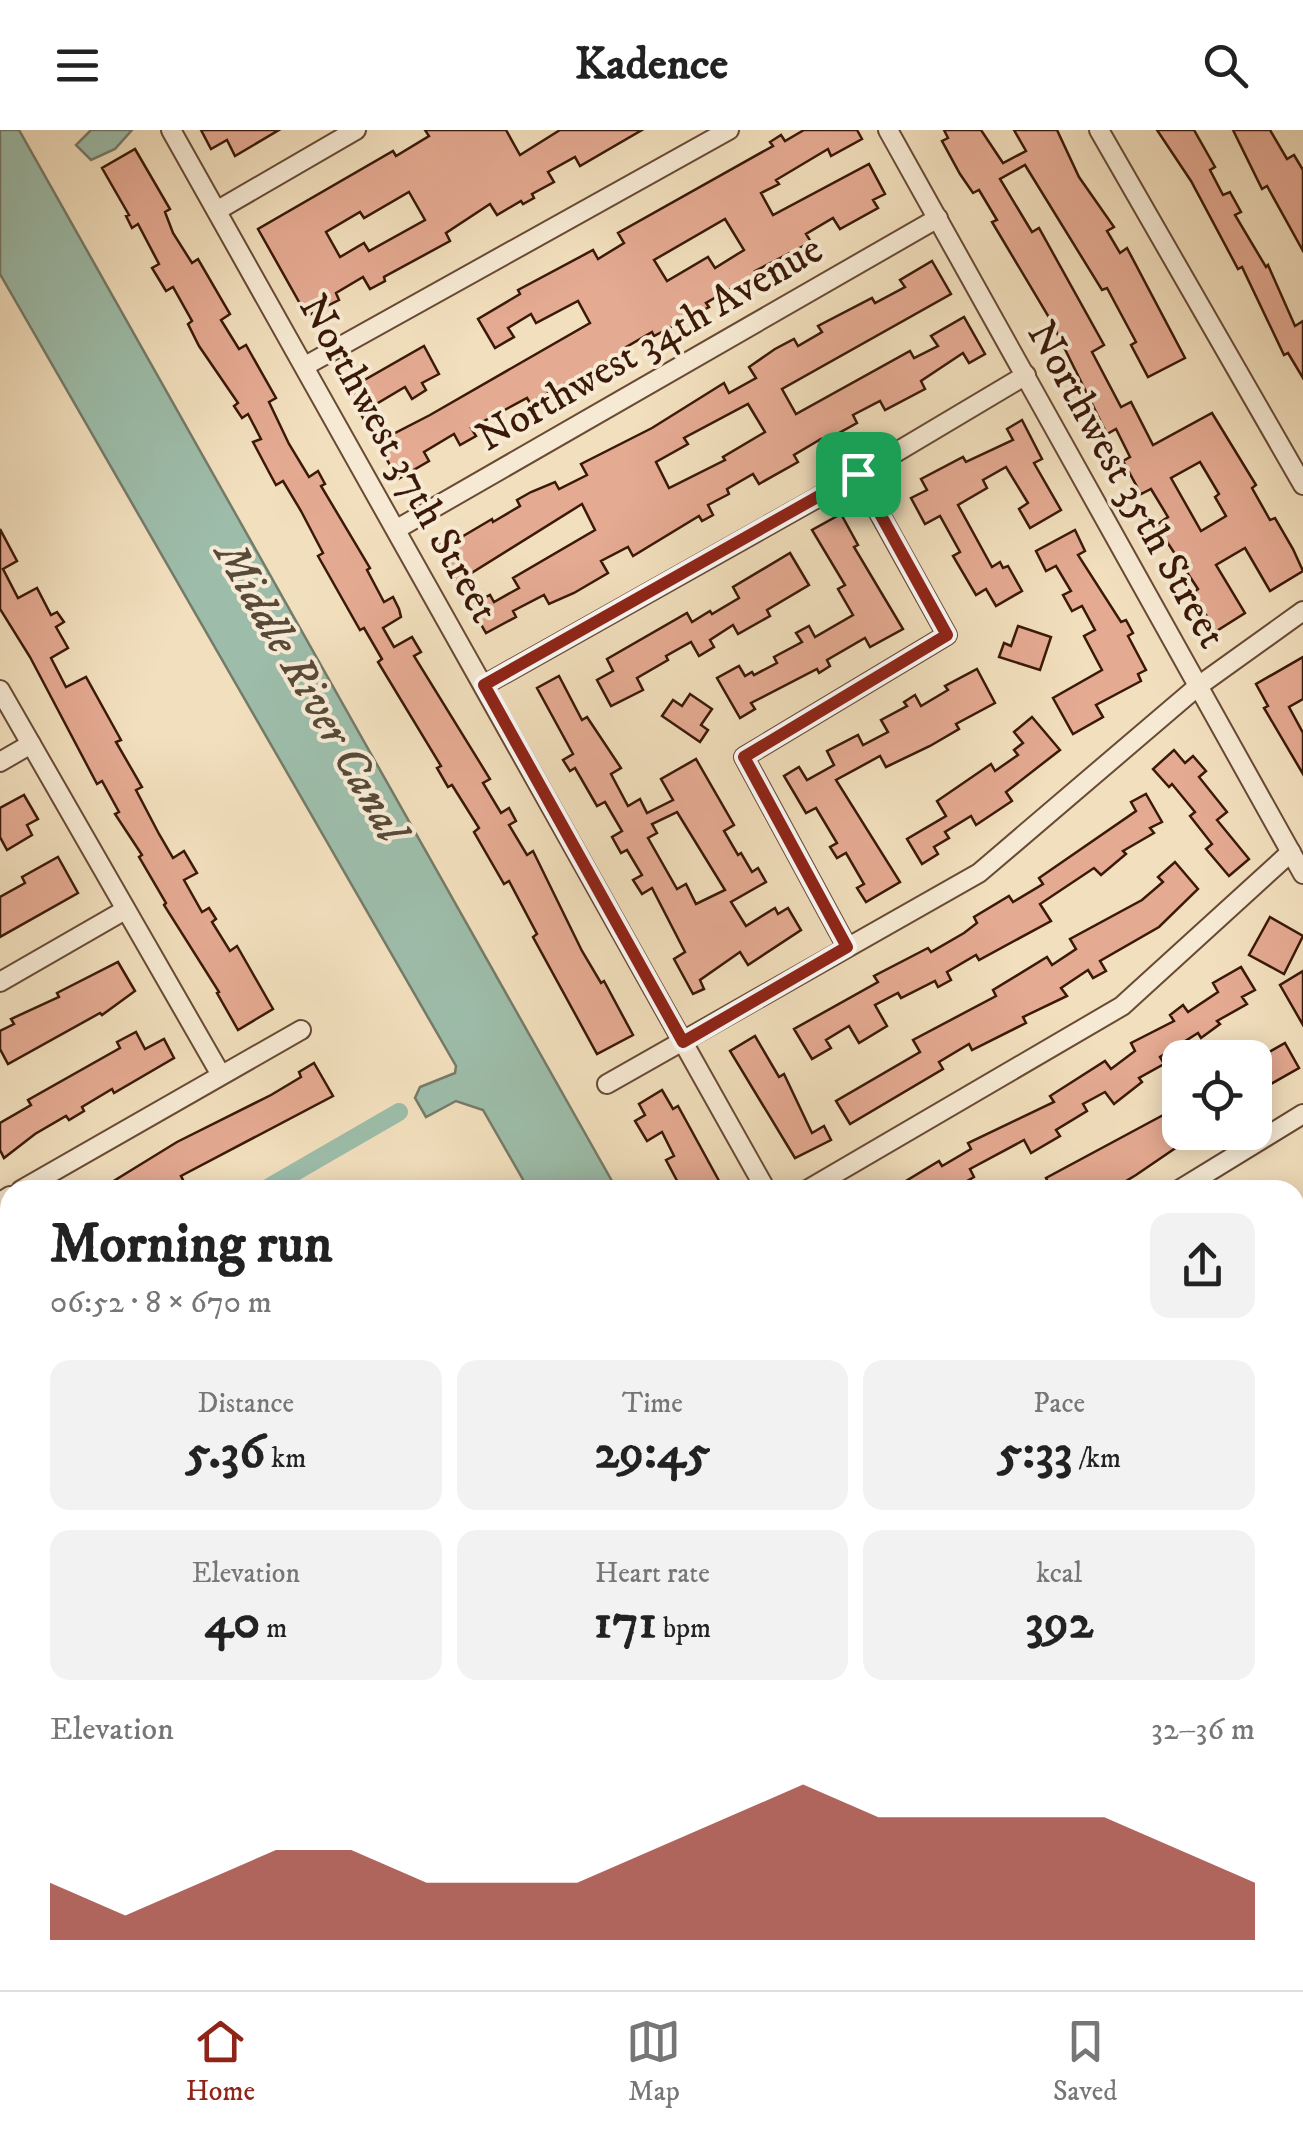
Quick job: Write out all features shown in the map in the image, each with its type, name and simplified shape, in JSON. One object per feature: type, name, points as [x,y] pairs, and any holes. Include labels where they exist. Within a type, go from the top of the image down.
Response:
[{"type":"street","name":"Northwest 37th Street","points":[[171,130],[760,1180]]},
{"type":"street","points":[[218,210],[356,130]]},
{"type":"street","points":[[305,366],[729,130]]},
{"type":"street","name":"Northwest 35th Street","points":[[888,130],[1303,874]]},
{"type":"street","points":[[1099,130],[1303,486]]},
{"type":"street","name":"Northwest 34th Avenue","points":[[397,529],[938,218]]},
{"type":"street","points":[[484,685],[1026,375]]},
{"type":"street","points":[[847,947],[744,757],[947,635],[858,474]]},
{"type":"street","points":[[607,1084],[978,873],[1198,687],[1303,611]]},
{"type":"street","points":[[0,690],[221,1075]]},
{"type":"street","points":[[0,762],[31,744]]},
{"type":"street","points":[[825,1180],[1122,1006],[1291,852]]},
{"type":"street","points":[[0,982],[125,910]]},
{"type":"street","points":[[38,1180],[301,1030]]},
{"type":"street","points":[[1195,1180],[1303,1114]]},
{"type":"water","name":"Middle River Canal","points":[[0,130],[19,130],[611,1180],[523,1180],[483,1110],[456,1101],[426,1117],[415,1098],[420,1087],[455,1073],[456,1066],[0,274]]},
{"type":"water","points":[[91,130],[132,130],[115,149],[91,160],[76,145]]},
{"type":"building","points":[[201,130],[279,130],[235,156],[227,140],[211,149]]},
{"type":"building","points":[[425,130],[506,130],[520,155],[560,130],[642,130],[580,166],[575,157],[548,172],[554,182],[523,204],[521,201],[497,215],[490,204],[446,233],[450,241],[384,277],[385,281],[370,289],[363,277],[336,293],[339,300],[307,316],[258,229],[393,151],[396,156],[429,136]],"holes":[[[409,192],[425,220],[369,251],[364,243],[340,257],[326,232],[360,212],[364,218]]]},
{"type":"building","points":[[804,130],[857,130],[862,139],[831,156],[828,149],[776,180],[779,184],[761,193],[773,215],[869,164],[885,194],[873,200],[878,208],[840,229],[833,218],[806,234],[811,242],[755,271],[759,279],[741,289],[739,284],[706,303],[709,307],[654,336],[652,332],[623,349],[626,354],[615,361],[613,358],[530,403],[527,398],[471,428],[476,436],[460,445],[454,434],[424,452],[429,461],[398,479],[347,390],[424,346],[439,374],[422,383],[426,390],[412,399],[405,387],[373,406],[391,435],[430,415],[590,323],[578,301],[536,323],[531,314],[508,328],[514,337],[495,348],[478,319],[520,294],[518,290],[593,250],[598,259],[624,243],[618,233],[773,146],[770,142],[781,135],[785,141]],"holes":[[[725,219],[744,250],[715,268],[708,257],[667,281],[654,260]]]},
{"type":"building","points":[[944,130],[981,130],[1003,163],[1026,151],[1014,130],[1057,130],[1079,177],[1114,227],[1107,231],[1120,253],[1127,248],[1185,358],[1148,377],[1131,345],[1136,342],[1107,288],[1102,290],[1025,165],[1000,179],[1032,232],[1039,228],[1104,345],[1092,352],[1121,407],[1131,402],[1153,445],[1212,413],[1256,485],[1252,488],[1270,520],[1275,518],[1293,549],[1303,571],[1270,591],[1245,548],[1216,565],[1245,613],[1215,632],[1194,592],[1198,589],[1156,525],[1168,517],[1151,489],[1141,494],[1123,461],[1130,457],[1116,429],[1107,434],[1050,319],[992,222],[997,220],[979,190],[973,193],[942,141],[948,138]],"holes":[[[1200,462],[1219,494],[1215,497],[1226,516],[1201,531],[1171,478]]]},
{"type":"building","points":[[1157,130],[1194,130],[1215,167],[1210,170],[1223,195],[1230,192],[1241,212],[1235,215],[1268,265],[1295,326],[1303,321],[1303,378],[1288,353],[1284,355],[1242,267],[1238,269],[1191,181]]},
{"type":"building","points":[[1233,130],[1270,130],[1287,159],[1294,155],[1303,170],[1303,251],[1267,186],[1262,189]]},
{"type":"building","points":[[135,149],[170,209],[165,212],[173,233],[192,263],[198,259],[230,314],[221,320],[239,349],[246,345],[276,398],[269,402],[289,444],[309,477],[318,471],[325,484],[321,486],[370,568],[367,570],[384,602],[393,597],[401,617],[383,628],[394,647],[412,637],[421,652],[414,656],[490,779],[483,783],[501,813],[509,808],[516,821],[509,825],[527,855],[533,851],[582,951],[601,983],[604,981],[633,1035],[597,1054],[533,937],[537,934],[509,881],[504,884],[474,832],[479,828],[452,785],[448,787],[437,768],[441,766],[378,662],[382,659],[364,628],[360,630],[318,556],[323,553],[301,511],[283,481],[276,485],[270,474],[253,442],[261,439],[248,414],[242,418],[234,406],[238,403],[199,346],[188,324],[192,321],[173,287],[166,291],[152,268],[159,264],[138,224],[132,228],[126,216],[129,215],[102,168]]},
{"type":"building","points":[[932,261],[951,294],[782,389],[796,414],[910,351],[914,358],[938,346],[931,336],[964,317],[985,354],[969,363],[963,353],[921,381],[925,389],[885,410],[880,401],[853,415],[857,423],[839,433],[843,440],[827,449],[821,439],[794,455],[798,462],[759,484],[753,474],[708,505],[713,515],[702,521],[699,516],[633,556],[628,547],[601,561],[608,573],[549,604],[544,595],[513,611],[516,617],[486,633],[470,605],[490,595],[494,602],[519,588],[513,578],[595,530],[582,504],[457,582],[436,545],[450,537],[453,542],[492,519],[493,522],[520,506],[517,500],[531,492],[555,482],[559,489],[587,475],[581,464],[652,428],[724,383],[729,393],[756,378],[749,367],[775,349],[794,339],[798,346],[822,332],[818,326],[872,298],[875,303],[905,287],[900,280]],"holes":[[[748,404],[765,432],[723,457],[725,460],[669,488],[656,462],[688,444],[684,438]]]},
{"type":"building","points":[[1022,420],[1042,459],[1034,463],[1061,510],[1030,528],[1019,509],[1028,503],[1006,467],[983,480],[987,488],[958,505],[992,567],[1000,562],[1003,568],[1008,566],[1022,591],[996,606],[986,589],[976,595],[953,556],[960,552],[940,516],[925,524],[911,498],[927,490],[921,479],[963,457],[966,462],[1013,440],[1007,429]]},
{"type":"building","points":[[841,514],[858,545],[854,547],[903,629],[870,647],[865,638],[827,660],[830,666],[819,673],[817,669],[751,703],[755,709],[740,718],[717,678],[739,666],[745,676],[752,672],[754,675],[777,663],[774,657],[802,642],[796,633],[809,626],[815,637],[853,615],[838,589],[845,585],[812,530]]},
{"type":"building","points":[[0,529],[17,561],[3,569],[18,598],[37,588],[51,615],[57,612],[64,622],[56,627],[68,648],[51,658],[66,687],[86,677],[121,740],[116,742],[142,787],[136,790],[159,834],[173,858],[184,851],[197,873],[184,880],[202,912],[209,908],[216,919],[212,922],[230,951],[237,946],[273,1009],[238,1030],[219,992],[164,905],[139,857],[142,855],[115,814],[119,812],[102,781],[97,784],[0,609]]},
{"type":"building","points":[[1075,530],[1085,551],[1078,555],[1121,622],[1126,620],[1133,633],[1128,636],[1146,670],[1138,674],[1141,681],[1096,705],[1103,717],[1073,734],[1053,698],[1102,670],[1084,636],[1095,630],[1082,606],[1072,611],[1063,595],[1071,591],[1056,566],[1046,571],[1036,551]]},
{"type":"building","points":[[790,553],[809,585],[767,610],[770,616],[738,634],[733,625],[710,640],[714,647],[699,656],[691,642],[666,656],[668,660],[637,678],[643,690],[611,706],[597,680],[613,671],[607,659],[687,613],[692,622],[710,611],[712,614],[739,598],[733,587]]},
{"type":"building","points":[[1018,626],[1051,637],[1040,670],[999,657],[1004,643],[1011,646]]},
{"type":"building","points":[[1303,657],[1303,699],[1289,707],[1303,733],[1303,774],[1264,708],[1268,706],[1256,684]]},
{"type":"building","points":[[977,669],[995,703],[956,724],[959,729],[930,746],[886,767],[880,756],[836,780],[900,882],[866,902],[857,888],[864,884],[846,853],[837,858],[830,847],[837,843],[816,808],[806,813],[784,776],[799,767],[807,780],[834,765],[827,751],[858,735],[863,745],[888,732],[881,720],[907,706],[904,702],[915,695],[921,706],[948,690],[945,686]]},
{"type":"building","points":[[559,676],[582,720],[587,717],[621,768],[611,774],[628,806],[640,799],[647,813],[673,800],[661,779],[696,759],[734,825],[724,831],[752,872],[758,868],[766,882],[731,902],[746,926],[775,908],[778,914],[788,908],[801,930],[748,965],[740,952],[700,980],[704,989],[693,994],[674,959],[685,952],[652,888],[642,894],[633,880],[642,875],[627,850],[621,853],[612,837],[622,831],[605,802],[597,806],[575,768],[570,771],[563,760],[573,754],[537,688]],"holes":[[[677,812],[725,890],[696,904],[686,884],[677,889],[648,838],[657,833],[652,824]]]},
{"type":"building","points":[[690,694],[712,709],[701,725],[708,730],[700,742],[662,716],[673,700],[682,706]]},
{"type":"building","points":[[1032,717],[1060,750],[1006,792],[1012,801],[976,825],[971,816],[945,832],[949,838],[934,847],[938,854],[922,864],[907,839],[946,816],[937,801],[991,764],[995,771],[1018,755],[1014,750],[1023,743],[1014,732]]},
{"type":"building","points":[[1174,750],[1185,763],[1193,756],[1206,771],[1199,777],[1227,812],[1217,820],[1249,859],[1229,876],[1206,849],[1212,844],[1190,816],[1195,812],[1172,784],[1169,787],[1153,769]]},
{"type":"building","points":[[1146,794],[1162,822],[1150,828],[1154,833],[1123,851],[1126,854],[1101,875],[1094,868],[1040,904],[1051,921],[979,960],[976,955],[947,972],[951,980],[938,987],[935,981],[901,998],[898,993],[875,1005],[887,1026],[859,1043],[849,1026],[826,1040],[831,1048],[812,1059],[794,1029],[878,982],[874,976],[964,933],[977,923],[974,917],[1009,896],[1013,902],[1043,884],[1039,878],[1136,811],[1131,802]]},
{"type":"building","points":[[24,795],[38,819],[27,825],[32,835],[7,850],[0,837],[0,808]]},
{"type":"building","points":[[58,857],[78,893],[0,937],[0,897],[25,883],[22,877]]},
{"type":"building","points":[[1175,862],[1198,889],[1159,927],[1100,961],[1106,971],[1093,978],[1088,970],[1061,988],[1067,996],[1023,1017],[1026,1023],[972,1050],[969,1044],[939,1062],[943,1069],[850,1124],[836,1101],[920,1052],[913,1040],[996,996],[993,990],[1047,957],[1052,965],[1076,949],[1070,939],[1142,900],[1163,882],[1158,877]]},
{"type":"building","points":[[1270,917],[1303,936],[1284,974],[1249,955]]},
{"type":"building","points":[[118,962],[135,991],[102,1015],[8,1064],[0,1049],[0,1031],[14,1024],[11,1019],[59,997],[57,993]]},
{"type":"building","points":[[1241,967],[1255,990],[1242,997],[1247,1004],[1217,1021],[1220,1024],[1201,1038],[1198,1033],[1187,1040],[1162,1040],[1162,1065],[1139,1078],[1142,1082],[1114,1104],[1105,1092],[1083,1104],[1087,1111],[1056,1130],[1060,1136],[1031,1153],[1024,1140],[970,1169],[974,1177],[969,1180],[908,1180],[939,1161],[942,1166],[971,1149],[968,1143],[1054,1102],[1050,1096],[1105,1061],[1111,1069],[1135,1051],[1131,1043],[1174,1021],[1170,1015],[1183,1005],[1188,1012],[1218,992],[1213,983]]},
{"type":"building","points":[[1303,971],[1303,1025],[1280,985]]},
{"type":"building","points":[[136,1032],[145,1049],[164,1039],[174,1058],[114,1093],[112,1089],[69,1120],[66,1116],[35,1134],[4,1158],[0,1150],[0,1123],[31,1105],[28,1100],[120,1048],[117,1042]]},
{"type":"building","points":[[755,1036],[779,1077],[784,1074],[812,1133],[824,1126],[831,1140],[795,1158],[730,1051]]},
{"type":"building","points":[[1285,1043],[1299,1068],[1272,1083],[1272,1050]]},
{"type":"building","points":[[314,1063],[333,1096],[181,1176],[183,1180],[115,1180],[177,1142],[271,1095],[301,1077],[299,1072]]},
{"type":"building","points":[[662,1090],[673,1109],[678,1106],[719,1180],[677,1180],[666,1160],[674,1156],[662,1132],[647,1141],[635,1121],[645,1115],[639,1104]]},
{"type":"building","points":[[1162,1116],[1162,1150],[1173,1150],[1128,1180],[1047,1180]]},
{"type":"waterway","points":[[281,1180],[399,1112]]},
{"type":"route","points":[[858,474],[947,635],[744,757],[847,947],[683,1042],[484,685],[858,474]]}]
